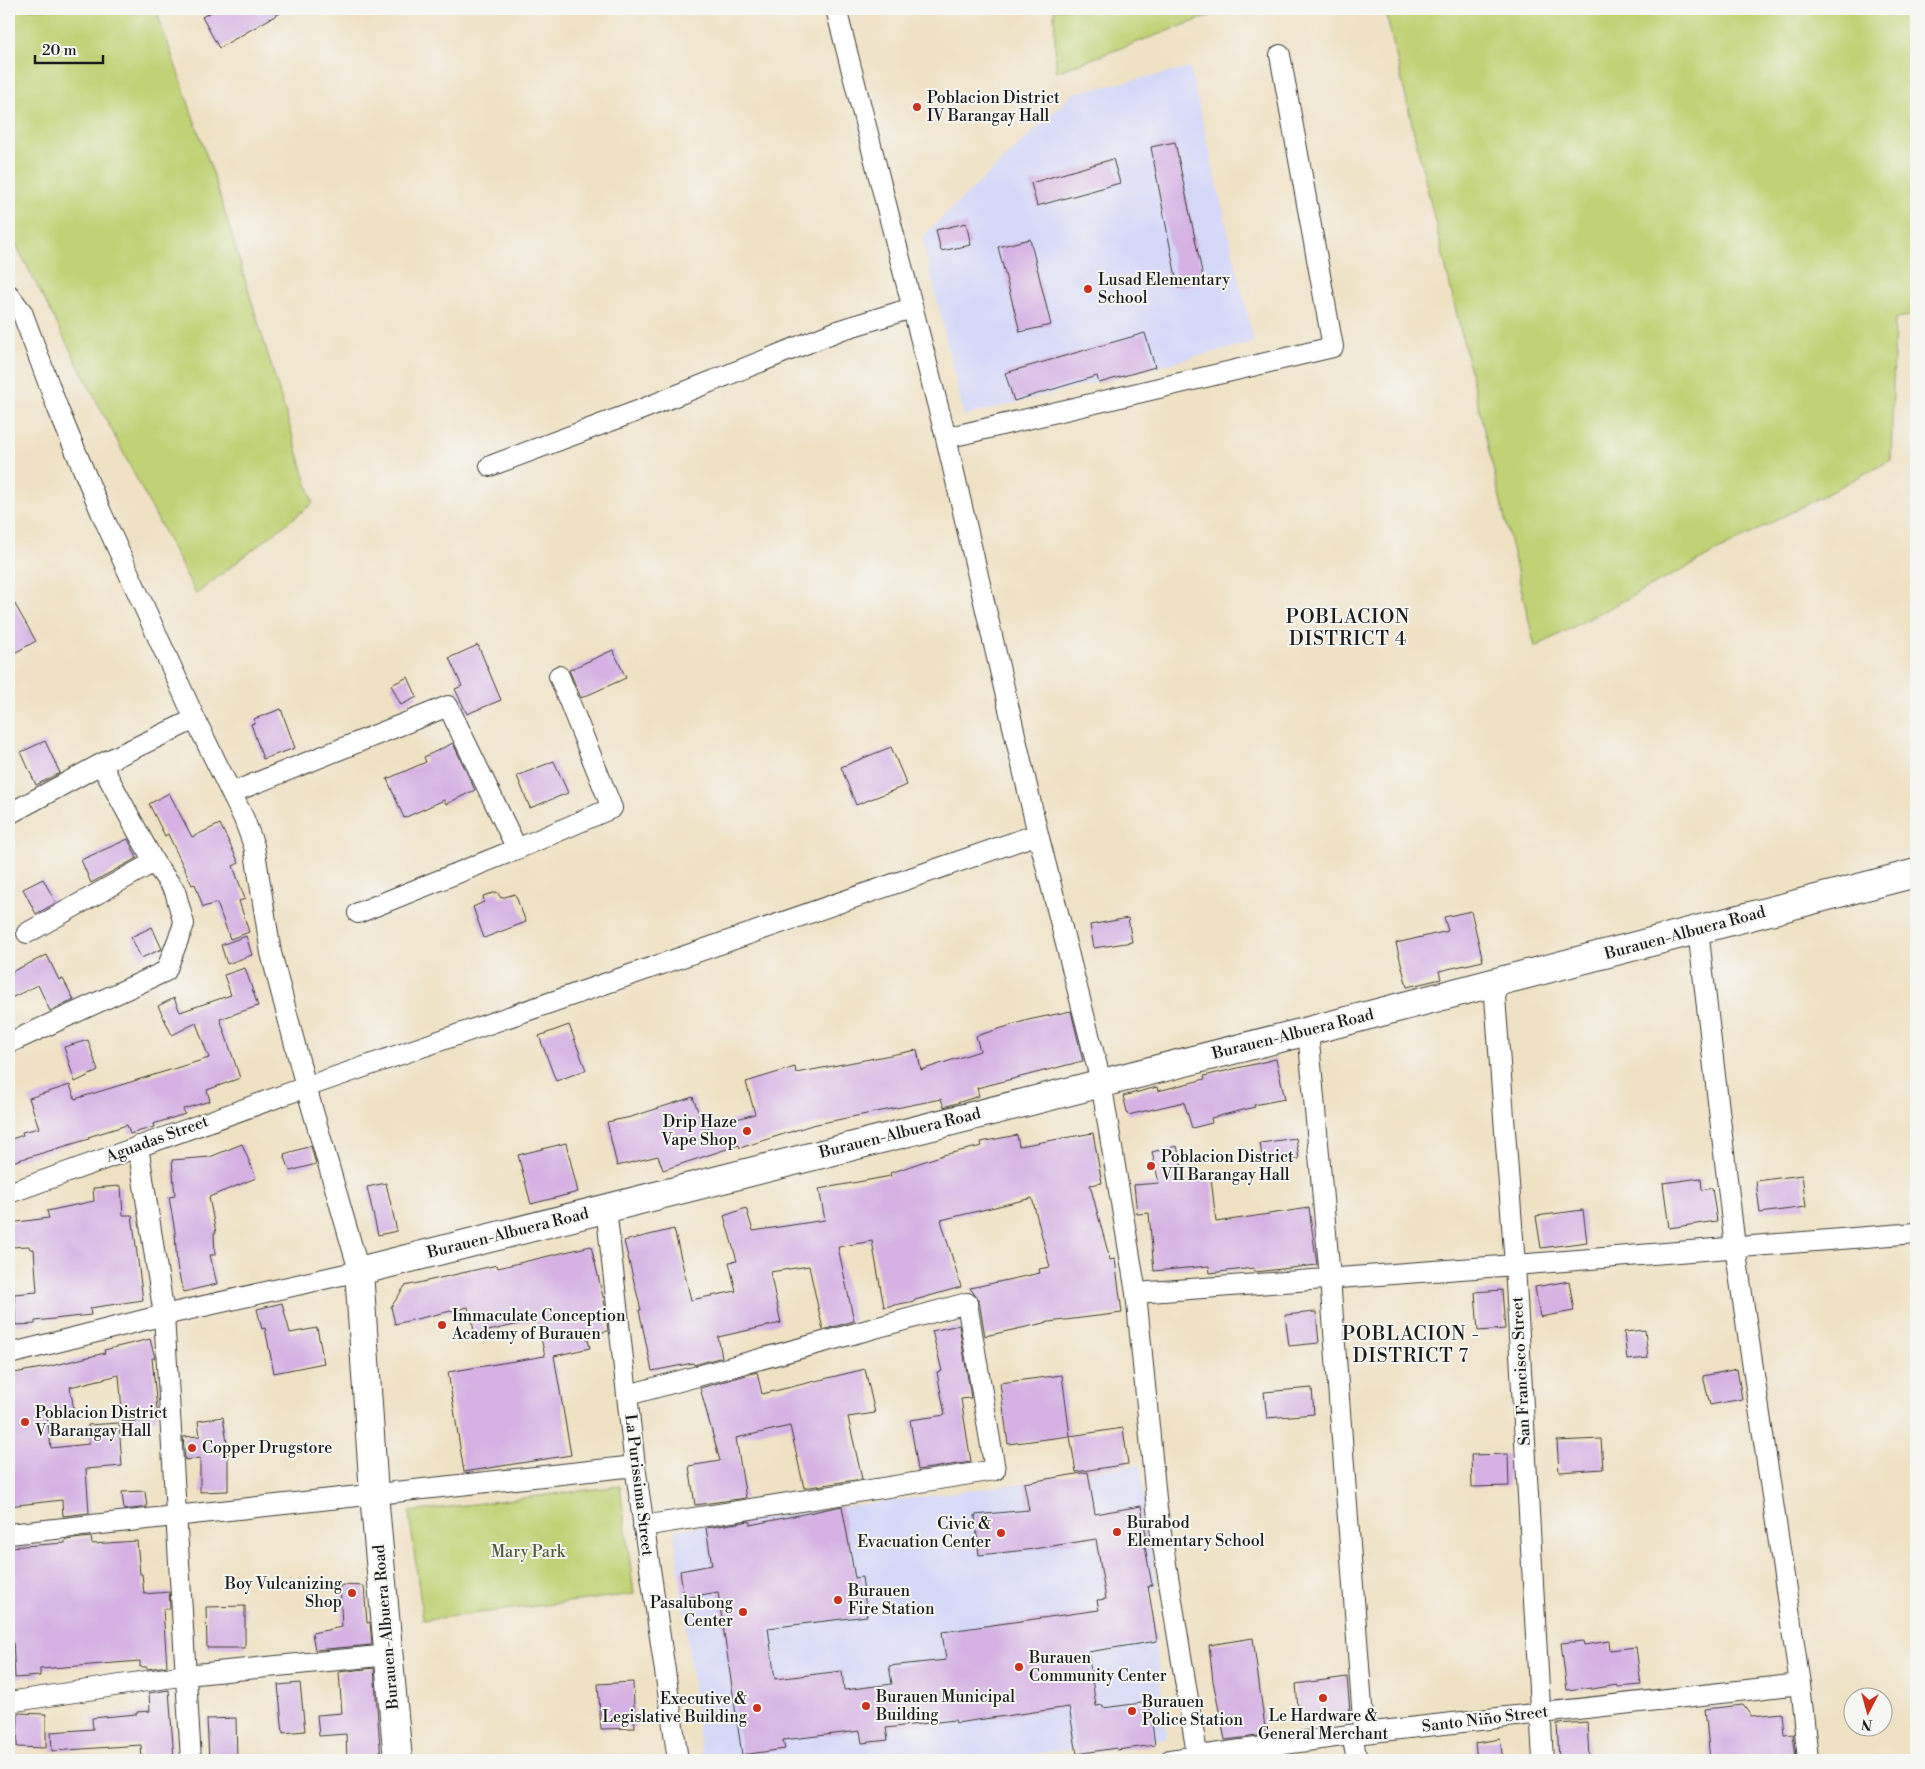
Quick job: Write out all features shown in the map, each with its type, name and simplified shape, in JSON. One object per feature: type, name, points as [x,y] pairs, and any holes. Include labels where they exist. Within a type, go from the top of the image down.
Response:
[{"type":"street","points":[[836,9],[946,438],[1038,834],[1101,1082],[1136,1293],[1157,1509],[1198,1758]]},
{"type":"street","points":[[946,438],[1333,347],[1280,55]]},
{"type":"street","points":[[9,295],[22,312],[58,409],[101,512],[195,719],[244,819],[254,846],[270,953],[359,1271],[164,1315],[9,1354]]},
{"type":"street","points":[[490,466],[640,410],[840,330],[912,308]]},
{"type":"street","points":[[358,913],[517,849],[612,808],[559,676]]},
{"type":"street","points":[[231,793],[448,706],[517,849]]},
{"type":"street","points":[[9,814],[100,764],[195,719]]},
{"type":"street","points":[[9,1043],[166,972],[184,924],[175,891],[154,862],[100,764]]},
{"type":"street","name":"Aguadas Street","points":[[9,1193],[306,1086],[1038,834]]},
{"type":"street","points":[[27,933],[154,862]]},
{"type":"street","name":"Burauen-Albuera Road","points":[[398,1760],[374,1494],[359,1271],[1308,1031],[1916,873]]},
{"type":"street","points":[[1698,930],[1735,1248],[1800,1684],[1808,1760]]},
{"type":"street","name":"San Francisco Street","points":[[1494,983],[1515,1266],[1543,1760]]},
{"type":"street","points":[[1308,1031],[1330,1278],[1358,1734],[1357,1760]]},
{"type":"street","points":[[138,1146],[164,1315],[191,1760]]},
{"type":"street","name":"La Purissima Street","points":[[606,1208],[635,1466],[678,1760]]},
{"type":"street","points":[[1136,1293],[1515,1266],[1916,1233]]},
{"type":"street","points":[[628,1395],[967,1303],[994,1470],[644,1526]]},
{"type":"street","points":[[9,1534],[635,1466]]},
{"type":"street","points":[[9,1702],[186,1675],[389,1655]]},
{"type":"street","name":"Santo Niño Street","points":[[1170,1760],[1198,1758],[1358,1734],[1540,1712],[1800,1684]]},
{"type":"shaded area","name":"Lusad Elementary School","points":[[1190,68],[1254,342],[964,416],[922,237],[1074,93]]},
{"type":"shaded area","points":[[1140,1465],[1157,1590],[1149,1591],[1167,1738],[981,1760],[702,1760],[674,1530],[1077,1476],[1077,1473]]},
{"type":"green space","points":[[9,9],[156,9],[214,177],[313,503],[196,594],[9,231]]},
{"type":"green space","points":[[1054,9],[1228,9],[1056,72]]},
{"type":"green space","points":[[1385,9],[1916,9],[1916,314],[1895,319],[1891,460],[1535,647]]},
{"type":"green space","name":"Mary Park","points":[[620,1486],[634,1594],[423,1620],[409,1512]]},
{"type":"building","points":[[217,9],[287,9],[219,48],[202,17]]},
{"type":"building","points":[[1175,142],[1204,282],[1178,288],[1151,147]]},
{"type":"building","points":[[1113,159],[1120,183],[1037,206],[1031,183]]},
{"type":"building","points":[[966,223],[971,245],[941,251],[936,230]]},
{"type":"building","points":[[1030,239],[1051,325],[1020,332],[998,247]]},
{"type":"building","points":[[1145,333],[1155,367],[1099,383],[1097,376],[1014,401],[1005,373]]},
{"type":"building","points":[[9,594],[36,641],[9,656]]},
{"type":"building","points":[[478,645],[501,700],[467,714],[455,689],[462,686],[449,658]]},
{"type":"building","points":[[613,650],[626,678],[581,698],[569,670]]},
{"type":"building","points":[[408,677],[417,697],[401,705],[391,685]]},
{"type":"building","points":[[281,709],[295,748],[263,759],[251,724],[255,723],[254,719]]},
{"type":"building","points":[[45,741],[60,773],[36,785],[21,752]]},
{"type":"building","points":[[453,743],[475,790],[446,804],[444,800],[404,818],[387,779],[426,762],[424,757]]},
{"type":"building","points":[[891,747],[907,785],[856,805],[841,767]]},
{"type":"building","points":[[554,761],[568,793],[530,808],[517,776]]},
{"type":"building","points":[[169,793],[192,837],[220,824],[239,863],[233,866],[245,899],[239,901],[249,932],[230,939],[217,903],[203,907],[195,884],[192,885],[168,834],[165,836],[149,804]]},
{"type":"building","points":[[128,839],[137,858],[91,883],[81,860]]},
{"type":"building","points":[[43,879],[56,903],[36,914],[23,889]]},
{"type":"building","points":[[497,892],[501,898],[515,894],[526,922],[484,938],[473,907],[484,902],[483,896]]},
{"type":"building","points":[[1471,911],[1483,961],[1439,971],[1441,979],[1407,987],[1396,943],[1448,931],[1444,917]]},
{"type":"building","points":[[1128,918],[1132,942],[1094,948],[1090,925]]},
{"type":"building","points":[[152,927],[162,949],[141,958],[131,937]]},
{"type":"building","points":[[246,936],[252,955],[227,964],[221,945]]},
{"type":"building","points":[[47,955],[59,980],[63,979],[74,1000],[50,1011],[38,985],[9,999],[9,973]]},
{"type":"building","points":[[245,968],[258,1006],[220,1019],[240,1078],[207,1090],[210,1101],[183,1109],[185,1114],[153,1124],[154,1127],[130,1134],[127,1125],[88,1137],[89,1139],[9,1163],[9,1140],[23,1135],[22,1132],[39,1128],[29,1098],[70,1085],[75,1099],[209,1058],[196,1023],[172,1035],[158,1006],[174,998],[180,1012],[231,995],[224,975]]},
{"type":"building","points":[[1071,1011],[1083,1061],[977,1088],[979,1096],[944,1107],[941,1099],[812,1125],[740,1148],[739,1145],[663,1170],[658,1156],[617,1166],[607,1122],[631,1117],[693,1097],[704,1128],[755,1114],[746,1082],[795,1067],[796,1073],[917,1050],[921,1070],[980,1051],[976,1036],[1028,1020]]},
{"type":"building","points":[[569,1025],[586,1070],[556,1081],[539,1036]]},
{"type":"building","points":[[88,1040],[98,1071],[75,1082],[64,1047]]},
{"type":"building","points":[[1276,1059],[1285,1099],[1254,1105],[1255,1107],[1211,1118],[1212,1123],[1192,1128],[1184,1102],[1128,1115],[1123,1096],[1157,1087],[1158,1091],[1205,1079],[1204,1076]]},
{"type":"building","points":[[1093,1133],[1102,1183],[1090,1185],[1110,1260],[1115,1259],[1122,1313],[1049,1322],[985,1336],[979,1301],[970,1288],[1040,1273],[1039,1269],[1050,1267],[1032,1198],[941,1220],[961,1287],[915,1301],[884,1307],[872,1241],[838,1247],[854,1321],[823,1330],[809,1266],[770,1272],[781,1323],[718,1337],[722,1357],[694,1365],[693,1363],[652,1371],[639,1310],[641,1310],[624,1241],[674,1229],[691,1300],[736,1291],[729,1262],[737,1261],[724,1216],[746,1208],[753,1231],[825,1220],[819,1189],[891,1176],[890,1173],[943,1155],[982,1146],[981,1142],[1017,1135],[1019,1146]]},
{"type":"building","points":[[1296,1138],[1299,1159],[1263,1164],[1260,1143]]},
{"type":"building","points":[[566,1143],[578,1192],[531,1204],[518,1155]]},
{"type":"building","points":[[242,1144],[256,1178],[209,1197],[216,1233],[214,1233],[215,1255],[210,1255],[217,1284],[183,1292],[177,1266],[175,1232],[169,1197],[175,1196],[172,1160],[210,1157]]},
{"type":"building","points":[[311,1146],[316,1164],[290,1171],[284,1154]]},
{"type":"building","points":[[1177,1146],[1185,1180],[1211,1178],[1216,1222],[1309,1208],[1317,1265],[1255,1272],[1254,1268],[1210,1273],[1209,1266],[1154,1271],[1149,1213],[1137,1214],[1134,1185],[1159,1183],[1152,1152]]},
{"type":"building","points":[[1802,1175],[1806,1207],[1760,1213],[1756,1181]]},
{"type":"building","points":[[1701,1178],[1702,1190],[1712,1188],[1717,1221],[1669,1228],[1663,1183]]},
{"type":"building","points":[[386,1183],[397,1231],[378,1235],[367,1187]]},
{"type":"building","points":[[121,1186],[123,1215],[132,1215],[143,1300],[90,1308],[91,1315],[35,1321],[35,1324],[16,1325],[14,1294],[37,1292],[34,1249],[30,1249],[29,1246],[9,1247],[9,1223],[49,1218],[47,1211],[94,1201],[93,1188]]},
{"type":"building","points":[[1583,1210],[1587,1242],[1541,1248],[1536,1216]]},
{"type":"building","points":[[591,1246],[605,1305],[608,1331],[587,1335],[590,1348],[554,1356],[571,1455],[464,1472],[448,1372],[545,1356],[537,1320],[475,1334],[468,1307],[395,1324],[391,1307],[405,1286],[497,1265],[498,1268]]},
{"type":"building","points":[[1569,1281],[1574,1311],[1540,1317],[1535,1287]]},
{"type":"building","points":[[1502,1290],[1505,1329],[1478,1331],[1475,1292]]},
{"type":"building","points":[[282,1303],[290,1333],[317,1328],[324,1363],[274,1373],[265,1328],[262,1329],[257,1309]]},
{"type":"building","points":[[1316,1312],[1319,1343],[1289,1346],[1285,1315]]},
{"type":"building","points":[[959,1325],[971,1398],[961,1399],[971,1462],[918,1470],[910,1420],[945,1415],[937,1372],[942,1371],[932,1331]]},
{"type":"building","points":[[1645,1330],[1648,1358],[1627,1360],[1624,1332]]},
{"type":"building","points":[[150,1339],[155,1358],[152,1358],[158,1420],[123,1422],[119,1375],[70,1387],[74,1410],[47,1415],[51,1448],[89,1444],[88,1425],[119,1423],[122,1466],[86,1469],[89,1513],[63,1516],[62,1500],[9,1506],[9,1374],[105,1353],[104,1350]]},
{"type":"building","points":[[865,1369],[875,1413],[848,1417],[862,1479],[804,1488],[790,1426],[736,1438],[746,1498],[695,1505],[689,1466],[720,1461],[700,1388],[757,1372],[762,1394]]},
{"type":"building","points":[[1737,1369],[1742,1399],[1710,1405],[1703,1376]]},
{"type":"building","points":[[1062,1375],[1070,1436],[1008,1444],[1000,1383]]},
{"type":"building","points":[[1312,1388],[1314,1414],[1267,1418],[1264,1392]]},
{"type":"building","points":[[223,1417],[228,1449],[228,1491],[200,1492],[200,1458],[185,1460],[183,1437],[200,1436],[198,1421]]},
{"type":"building","points":[[1123,1428],[1128,1464],[1076,1472],[1070,1436]]},
{"type":"building","points":[[1601,1439],[1603,1469],[1559,1472],[1557,1441]]},
{"type":"building","points":[[1508,1454],[1509,1486],[1472,1487],[1471,1455]]},
{"type":"building","points":[[1088,1472],[1095,1514],[1141,1506],[1147,1540],[1144,1541],[1152,1585],[1148,1586],[1157,1641],[1088,1652],[1096,1706],[1103,1705],[1103,1708],[1149,1702],[1155,1745],[1077,1754],[1069,1707],[956,1723],[955,1720],[886,1728],[888,1740],[862,1743],[860,1731],[783,1740],[785,1749],[742,1755],[718,1592],[684,1598],[680,1571],[712,1565],[706,1528],[750,1521],[750,1525],[842,1506],[855,1578],[862,1577],[867,1616],[768,1628],[775,1679],[842,1671],[844,1690],[892,1684],[889,1666],[946,1660],[942,1632],[1099,1610],[1097,1600],[1106,1599],[1096,1539],[1027,1550],[979,1555],[975,1515],[1029,1510],[1024,1483]]},
{"type":"building","points":[[145,1491],[147,1507],[124,1510],[122,1492]]},
{"type":"building","points":[[91,1537],[92,1544],[137,1541],[144,1594],[169,1592],[170,1609],[163,1609],[167,1666],[147,1669],[147,1667],[140,1667],[140,1661],[40,1669],[40,1676],[15,1678],[13,1641],[9,1641],[9,1547],[65,1543],[65,1540]]},
{"type":"building","points":[[340,1585],[364,1586],[367,1623],[370,1622],[372,1645],[315,1650],[312,1633],[342,1627]]},
{"type":"building","points":[[245,1606],[245,1648],[207,1648],[206,1607]]},
{"type":"building","points":[[1253,1638],[1266,1735],[1225,1740],[1213,1681],[1209,1645]]},
{"type":"building","points":[[1583,1641],[1584,1645],[1609,1641],[1610,1650],[1636,1647],[1641,1685],[1618,1687],[1617,1685],[1567,1690],[1561,1643]]},
{"type":"building","points":[[374,1668],[381,1760],[347,1760],[346,1734],[319,1736],[317,1715],[342,1713],[339,1672]]},
{"type":"building","name":"Le Hardware & General Merchant","points":[[1347,1677],[1350,1712],[1299,1721],[1296,1684]]},
{"type":"building","points":[[633,1682],[635,1728],[601,1729],[598,1684]]},
{"type":"building","points":[[300,1683],[305,1731],[283,1733],[278,1685]]},
{"type":"building","points":[[169,1690],[174,1760],[142,1760],[141,1745],[52,1751],[51,1732],[93,1729],[92,1718],[150,1711],[149,1693]]},
{"type":"building","points":[[1743,1705],[1751,1716],[1782,1713],[1784,1735],[1793,1734],[1796,1759],[1710,1760],[1705,1709]]},
{"type":"building","points":[[18,1713],[46,1714],[46,1748],[17,1747]]},
{"type":"building","points":[[236,1718],[237,1760],[209,1760],[207,1719]]},
{"type":"building","points":[[1587,1722],[1589,1758],[1559,1759],[1557,1724]]},
{"type":"building","points":[[1500,1739],[1503,1760],[1477,1760],[1475,1743]]},
{"type":"place","name":"Poblacion District IV Barangay Hall","points":[[917,107]]},
{"type":"place","name":"Lusad Elementary School","points":[[1088,289]]},
{"type":"place","name":"Drip Haze Vape Shop","points":[[747,1131]]},
{"type":"place","name":"Poblacion District VII Barangay Hall","points":[[1151,1166]]},
{"type":"place","name":"Immaculate Conception Academy of Burauen","points":[[442,1325]]},
{"type":"place","name":"Poblacion District V Barangay Hall","points":[[25,1422]]},
{"type":"place","name":"Copper Drugstore","points":[[192,1448]]},
{"type":"place","name":"Burabod Elementary School","points":[[1117,1532]]},
{"type":"place","name":"Civic & Evacuation Center","points":[[1001,1533]]},
{"type":"place","name":"Boy Vulcanizing Shop","points":[[352,1593]]},
{"type":"place","name":"Burauen Fire Station","points":[[838,1600]]},
{"type":"place","name":"Pasalubong Center","points":[[743,1612]]},
{"type":"place","name":"Burauen Community Center","points":[[1019,1667]]},
{"type":"place","name":"Le Hardware & General Merchant","points":[[1323,1698]]},
{"type":"place","name":"Burauen Municipal Building","points":[[866,1706]]},
{"type":"place","name":"Executive & Legislative Building","points":[[757,1708]]},
{"type":"place","name":"Burauen Police Station","points":[[1132,1711]]},
{"type":"district","name":"POBLACION DISTRICT 4","points":[[1348,628]]},
{"type":"district","name":"POBLACION - DISTRICT 7","points":[[1411,1345]]}]
